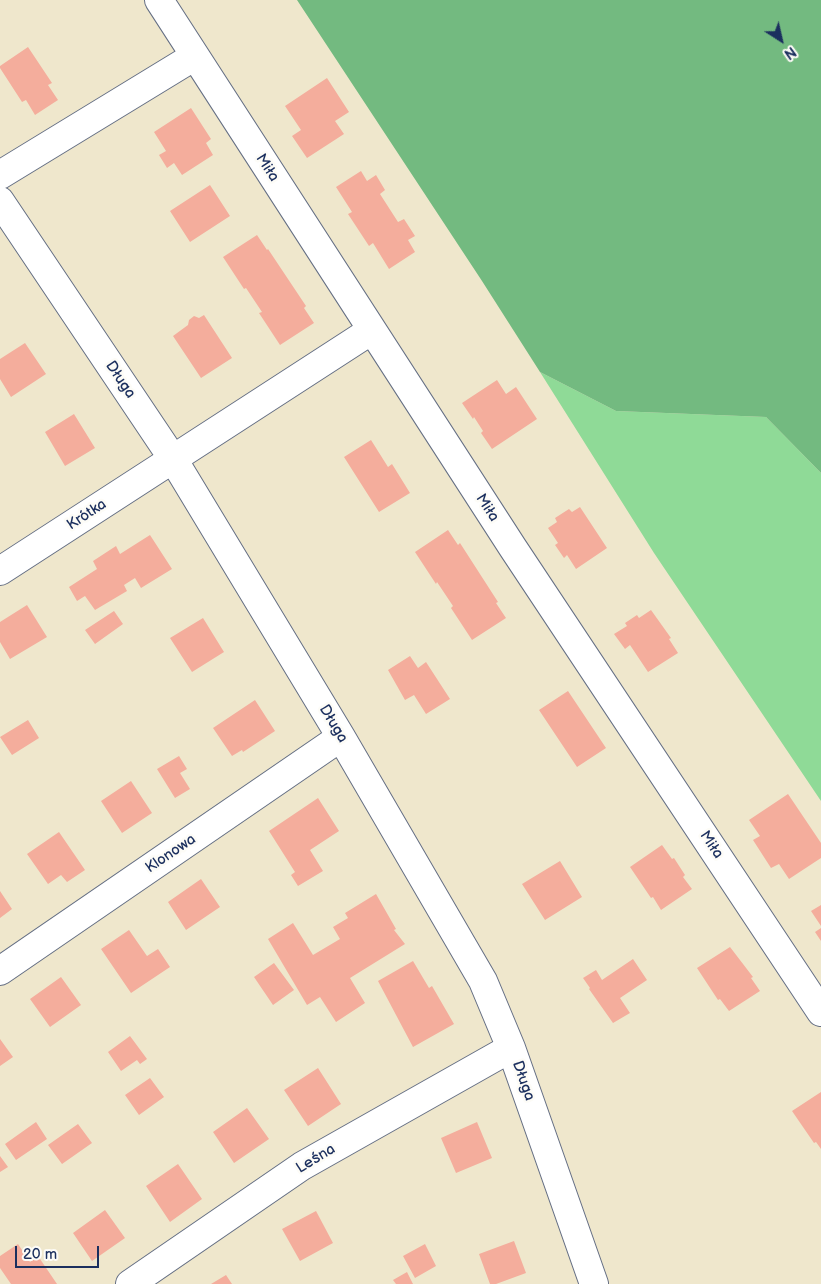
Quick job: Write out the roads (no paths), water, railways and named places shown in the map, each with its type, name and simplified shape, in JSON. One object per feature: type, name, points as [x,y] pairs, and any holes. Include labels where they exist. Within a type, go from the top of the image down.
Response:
[{"type":"street","name":"Miła","points":[[159,0],[518,556],[821,1012]]},
{"type":"street","points":[[0,175],[195,56]]},
{"type":"street","name":"Długa","points":[[0,201],[173,459],[341,737],[482,981],[511,1048],[594,1284]]},
{"type":"street","name":"Krótka","points":[[0,571],[372,330]]},
{"type":"street","name":"Klonowa","points":[[0,971],[341,737]]},
{"type":"street","name":"Leśna","points":[[130,1284],[302,1166],[511,1048]]}]
